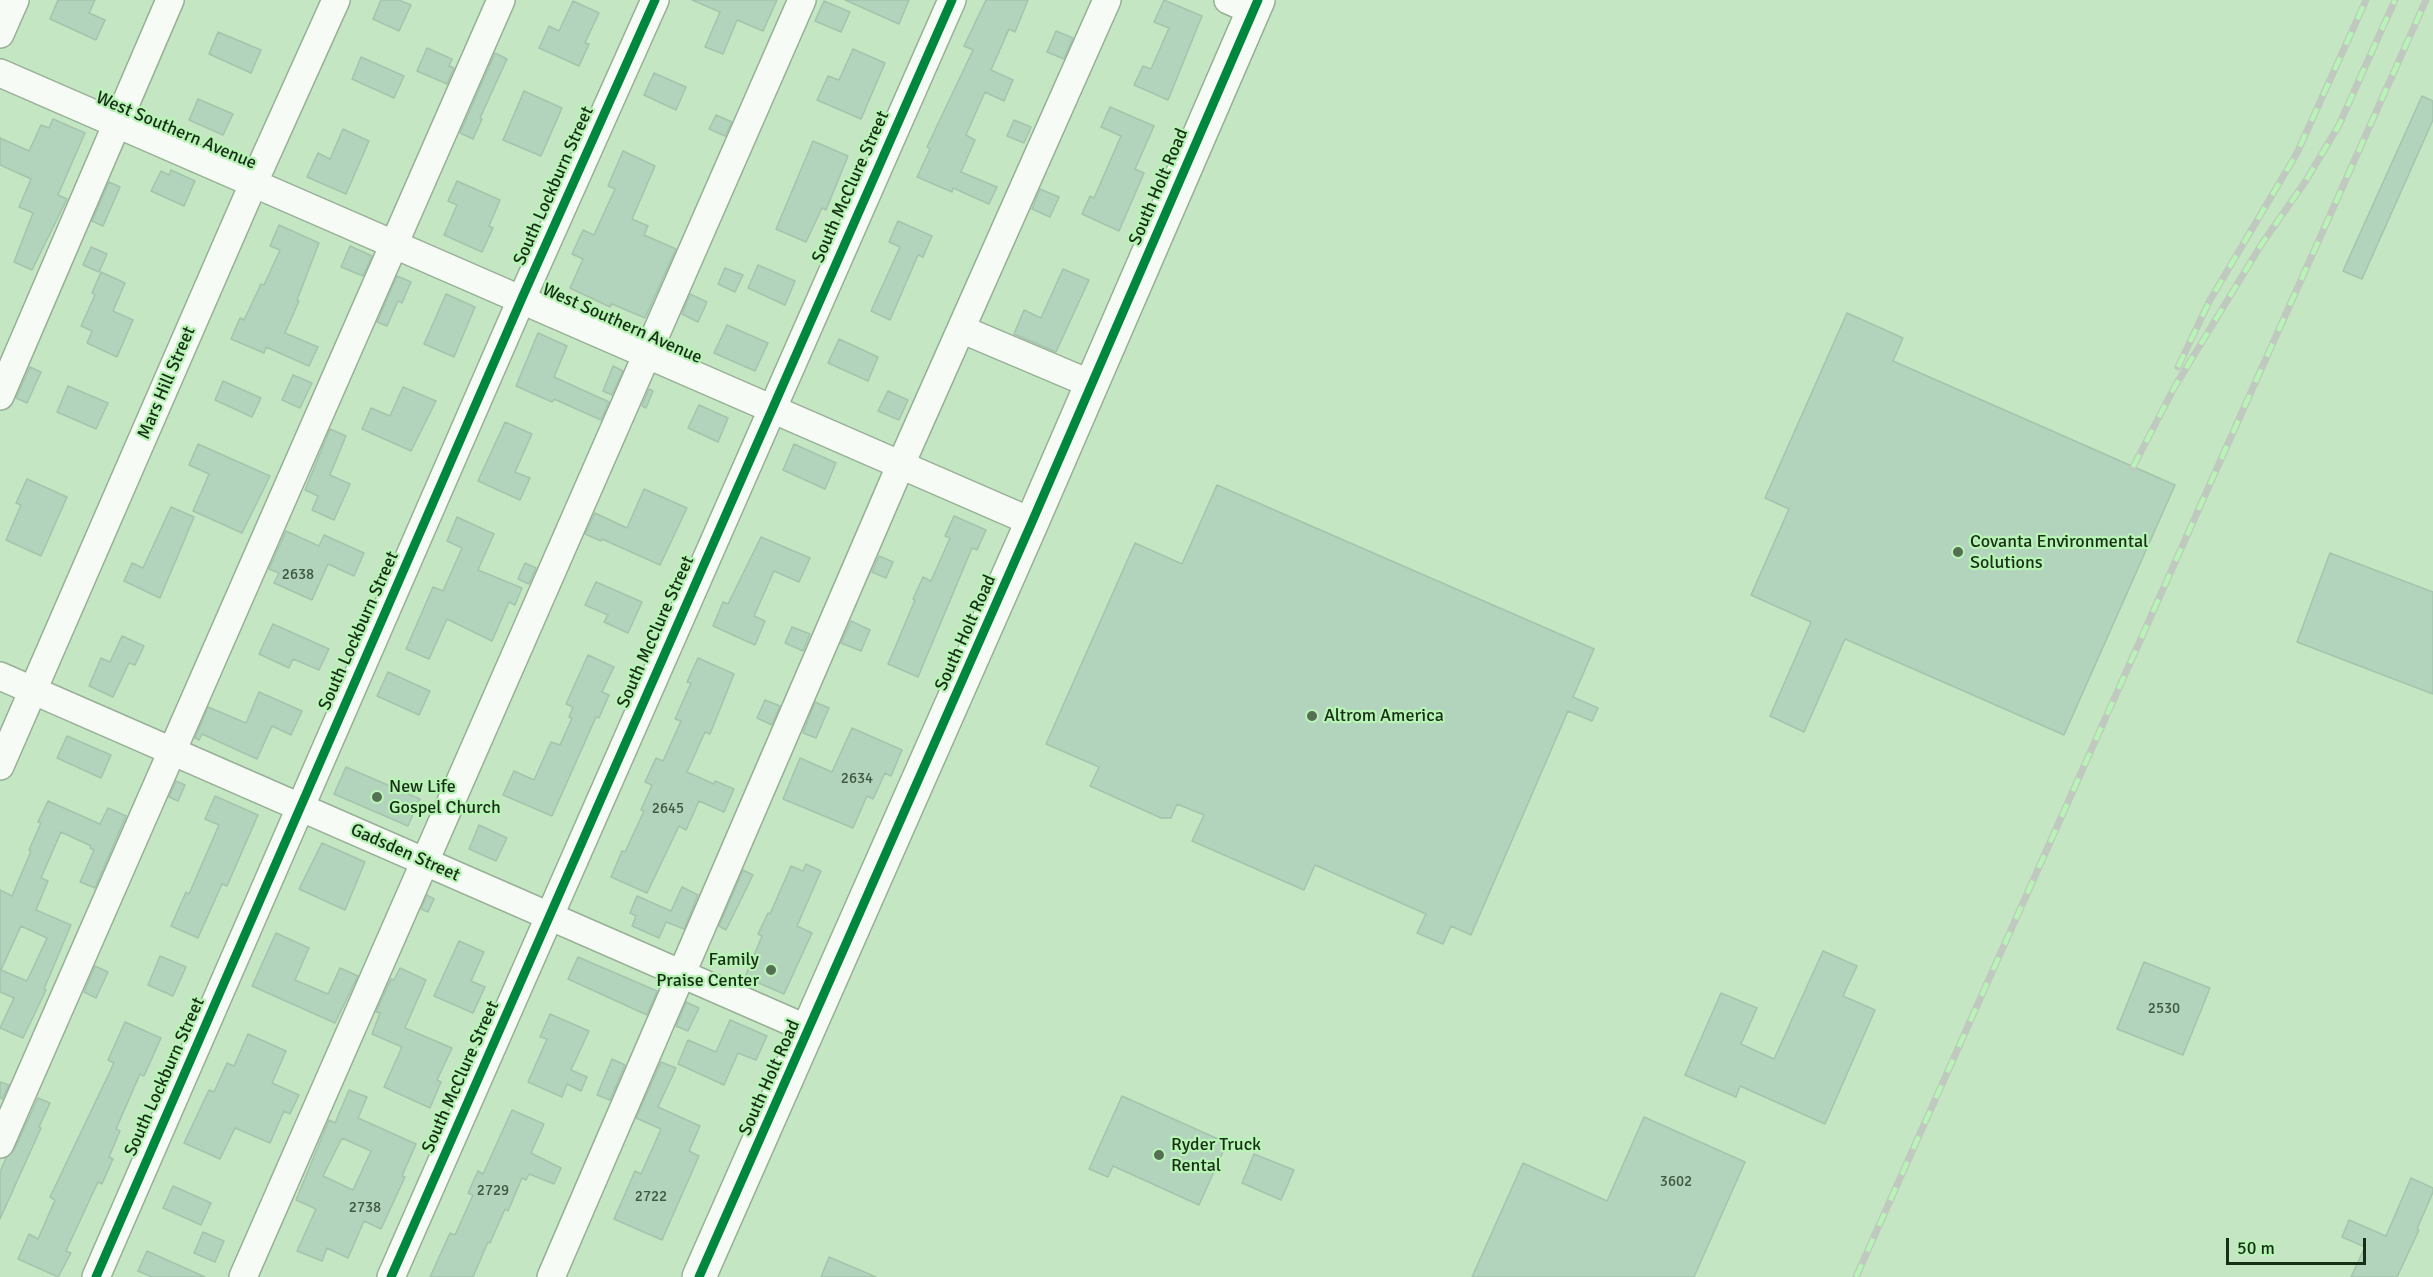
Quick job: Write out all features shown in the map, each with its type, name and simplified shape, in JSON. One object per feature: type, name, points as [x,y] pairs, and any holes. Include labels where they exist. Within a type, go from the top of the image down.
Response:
[{"type":"main road","name":"South Holt Road","points":[[699,1277],[810,1030],[1032,522],[1091,384],[1246,4]]},
{"type":"street","points":[[0,34],[15,0]]},
{"type":"street","points":[[0,396],[170,0]]},
{"type":"street","name":"Mars Hill Street","points":[[0,766],[254,182],[336,0]]},
{"type":"street","points":[[0,1144],[501,0]]},
{"type":"street","name":"South Lockburn Street","points":[[96,1277],[522,298],[655,0]]},
{"type":"street","points":[[243,1277],[802,0]]},
{"type":"street","name":"South McClure Street","points":[[391,1277],[952,0]]},
{"type":"street","points":[[551,1277],[901,464],[1107,0]]},
{"type":"street","name":"West Southern Avenue","points":[[0,73],[522,298],[1032,522]]},
{"type":"street","points":[[961,329],[1091,384]]},
{"type":"street","name":"Gadsden Street","points":[[0,676],[810,1030]]},
{"type":"building","points":[[58,0],[95,0],[89,13],[105,20],[96,40],[50,19]]},
{"type":"building","points":[[381,0],[399,0],[411,5],[399,31],[373,19]]},
{"type":"building","points":[[692,0],[777,0],[763,31],[737,20],[723,54],[705,47],[720,12]]},
{"type":"building","points":[[845,0],[909,0],[899,24]]},
{"type":"building","points":[[986,0],[1028,0],[1015,32],[1009,29],[991,70],[1013,80],[1004,101],[985,92],[966,135],[975,140],[961,172],[997,187],[989,204],[953,188],[952,192],[917,177],[930,149],[927,147],[973,50],[964,46]]},
{"type":"building","points":[[1164,0],[1202,16],[1168,100],[1134,85],[1143,66],[1151,69],[1169,28],[1154,22]]},
{"type":"building","points":[[573,1],[599,13],[585,43],[589,44],[579,66],[539,48],[549,26],[559,31]]},
{"type":"building","points":[[824,1],[850,12],[841,32],[815,21]]},
{"type":"building","points":[[1056,31],[1073,38],[1064,59],[1047,52]]},
{"type":"building","points":[[218,32],[261,50],[251,73],[209,54]]},
{"type":"building","points":[[427,48],[452,59],[449,66],[454,68],[447,84],[417,71]]},
{"type":"building","points":[[853,49],[885,63],[861,119],[817,100],[828,76],[839,80]]},
{"type":"building","points":[[495,53],[507,59],[473,139],[460,133]]},
{"type":"building","points":[[361,57],[404,76],[394,98],[352,79]]},
{"type":"building","points":[[654,73],[686,87],[676,110],[644,95]]},
{"type":"building","points":[[524,91],[562,108],[541,156],[503,140]]},
{"type":"building","points":[[2422,96],[2433,101],[2433,120],[2362,279],[2343,271]]},
{"type":"building","points":[[198,99],[233,114],[223,135],[189,120]]},
{"type":"building","points":[[1110,107],[1154,126],[1135,169],[1144,173],[1119,231],[1082,214],[1090,196],[1094,198],[1121,136],[1101,127]]},
{"type":"building","points":[[716,115],[732,122],[725,136],[709,129]]},
{"type":"building","points":[[53,119],[85,133],[58,195],[67,199],[32,270],[14,262],[33,213],[19,207],[31,179],[0,165],[0,138],[29,151],[41,125],[49,128]]},
{"type":"building","points":[[1014,120],[1031,127],[1024,143],[1007,136]]},
{"type":"building","points":[[343,129],[369,141],[346,194],[307,177],[318,153],[330,159]]},
{"type":"building","points":[[813,141],[848,156],[826,210],[822,208],[806,242],[776,229]]},
{"type":"building","points":[[623,151],[655,166],[632,219],[648,226],[644,235],[676,249],[645,318],[612,304],[610,307],[570,288],[583,259],[572,254],[583,230],[594,235],[615,189],[608,186]]},
{"type":"building","points":[[171,170],[195,181],[184,206],[151,191],[161,171],[169,175]]},
{"type":"building","points":[[457,181],[500,200],[489,226],[493,228],[482,252],[444,235],[457,205],[448,201]]},
{"type":"building","points":[[109,182],[120,187],[103,226],[92,221]]},
{"type":"building","points":[[1040,189],[1059,197],[1050,217],[1032,209]]},
{"type":"building","points":[[898,221],[932,236],[923,257],[918,255],[890,320],[871,311],[900,247],[889,242]]},
{"type":"building","points":[[279,225],[319,243],[285,333],[318,347],[309,366],[266,347],[264,353],[231,339],[240,318],[244,320],[261,284],[264,285],[280,250],[270,246]]},
{"type":"building","points":[[350,246],[372,256],[363,276],[341,267]]},
{"type":"building","points":[[91,247],[107,254],[99,272],[83,265]]},
{"type":"building","points":[[758,265],[795,281],[785,305],[748,288]]},
{"type":"building","points":[[725,268],[743,275],[735,292],[718,284]]},
{"type":"building","points":[[1063,269],[1089,280],[1056,352],[1014,334],[1024,310],[1041,318]]},
{"type":"building","points":[[101,272],[125,283],[113,311],[133,320],[117,357],[87,343],[92,331],[81,326],[95,295],[92,293]]},
{"type":"building","points":[[397,276],[411,282],[402,303],[398,301],[387,326],[377,322]]},
{"type":"building","points":[[446,294],[475,307],[454,357],[424,344]]},
{"type":"building","points":[[690,294],[707,302],[698,322],[682,314]]},
{"type":"building","name":"Covanta Environmental Solutions","points":[[1847,313],[1903,338],[1893,361],[2175,485],[2064,735],[1845,639],[1804,732],[1770,716],[1811,622],[1751,595],[1789,509],[1765,498]]},
{"type":"building","points":[[727,325],[768,343],[755,371],[714,353]]},
{"type":"building","points":[[538,333],[567,346],[554,377],[609,402],[601,420],[554,399],[552,402],[516,386]]},
{"type":"building","points":[[839,339],[878,357],[868,381],[828,363]]},
{"type":"building","points":[[613,366],[623,371],[612,395],[603,391]]},
{"type":"building","points":[[30,367],[41,372],[27,403],[16,398]]},
{"type":"building","points":[[293,375],[312,383],[300,408],[282,400]]},
{"type":"building","points":[[223,381],[261,398],[252,417],[215,400]]},
{"type":"building","points":[[68,386],[108,403],[96,429],[57,412]]},
{"type":"building","points":[[403,387],[436,401],[411,451],[362,429],[371,408],[390,416]]},
{"type":"building","points":[[649,389],[653,391],[646,408],[642,406]]},
{"type":"building","points":[[888,391],[908,400],[899,420],[878,411]]},
{"type":"building","points":[[699,405],[728,418],[718,442],[688,428]]},
{"type":"building","points":[[505,422],[532,434],[515,472],[530,478],[520,500],[478,481]]},
{"type":"building","points":[[330,429],[346,436],[330,475],[350,484],[334,520],[312,510],[318,496],[305,490]]},
{"type":"building","points":[[198,444],[270,476],[242,533],[193,511],[209,474],[189,465]]},
{"type":"building","points":[[794,444],[836,463],[825,489],[783,470]]},
{"type":"building","points":[[27,479],[67,497],[41,556],[6,540],[21,505],[16,503]]},
{"type":"building","name":"Altrom America","points":[[1217,485],[1594,649],[1573,697],[1598,708],[1592,721],[1568,711],[1471,935],[1451,926],[1443,944],[1417,933],[1426,914],[1315,865],[1304,890],[1192,841],[1204,815],[1177,804],[1171,818],[1161,818],[1090,786],[1099,767],[1046,744],[1135,543],[1182,564]]},
{"type":"building","points":[[644,489],[687,508],[660,565],[602,539],[601,541],[585,534],[595,513],[627,528]]},
{"type":"building","points":[[171,507],[194,517],[160,598],[124,581],[132,563],[143,568]]},
{"type":"building","points":[[954,516],[986,530],[977,550],[972,548],[918,677],[888,664],[923,577],[931,581],[950,538],[945,536]]},
{"type":"building","points":[[457,517],[494,534],[478,570],[522,588],[515,605],[509,602],[492,641],[447,619],[429,659],[406,649],[433,587],[443,591],[462,548],[447,541]]},
{"type":"building","points":[[286,531],[319,546],[324,535],[364,553],[354,576],[328,564],[312,600],[274,583],[279,573],[269,569]]},
{"type":"building","points":[[761,537],[810,558],[799,582],[774,571],[754,616],[765,621],[755,645],[713,626],[723,602],[728,604]]},
{"type":"building","points":[[2330,553],[2433,592],[2433,694],[2297,642]]},
{"type":"building","points":[[879,556],[893,562],[886,578],[872,572]]},
{"type":"building","points":[[525,563],[536,568],[529,584],[518,579]]},
{"type":"building","points":[[596,582],[642,602],[628,633],[604,622],[608,615],[585,605]]},
{"type":"building","points":[[851,621],[870,630],[861,651],[841,643]]},
{"type":"building","points":[[273,624],[329,649],[319,670],[293,659],[289,668],[259,654]]},
{"type":"building","points":[[792,627],[810,634],[803,651],[785,643]]},
{"type":"building","points":[[122,636],[144,646],[135,665],[129,663],[113,697],[89,686],[101,658],[110,662]]},
{"type":"building","points":[[588,655],[614,667],[602,692],[609,695],[599,718],[596,717],[552,816],[503,795],[514,771],[534,780],[551,742],[560,745],[572,718],[569,717],[573,707],[566,704]]},
{"type":"building","points":[[698,658],[734,674],[710,734],[705,732],[687,772],[714,784],[715,781],[734,789],[724,812],[699,801],[686,830],[679,826],[647,893],[611,877],[644,811],[641,810],[652,785],[645,782],[656,758],[663,761],[681,721],[675,719],[691,683],[687,682]]},
{"type":"building","points":[[388,672],[430,691],[419,715],[377,696]]},
{"type":"building","points":[[259,692],[302,711],[291,735],[272,726],[257,759],[202,734],[199,740],[195,738],[208,707],[246,723]]},
{"type":"building","points":[[765,700],[780,706],[772,725],[757,718]]},
{"type":"building","points":[[815,702],[829,708],[816,738],[803,733]]},
{"type":"building","points":[[852,728],[902,750],[891,776],[885,773],[873,799],[867,796],[853,828],[783,799],[800,758],[832,772]]},
{"type":"building","points":[[67,736],[111,755],[101,778],[57,758]]},
{"type":"building","name":"New Life Gospel Church","points":[[346,767],[420,799],[408,826],[334,794]]},
{"type":"building","points":[[176,781],[185,785],[178,801],[169,797]]},
{"type":"building","points":[[215,796],[258,815],[227,886],[222,884],[198,938],[171,926],[186,892],[189,894],[219,825],[205,819]]},
{"type":"building","points":[[48,801],[100,824],[108,808],[126,816],[95,888],[80,882],[94,850],[90,848],[91,846],[61,832],[41,878],[48,881],[36,910],[71,925],[44,989],[46,990],[23,1038],[0,1028],[14,998],[0,992],[0,890],[12,896],[41,823],[38,822]],"holes":[[[21,926],[47,938],[27,981],[1,970]]]},
{"type":"building","points":[[479,825],[507,838],[496,861],[469,849]]},
{"type":"building","points":[[322,843],[365,862],[345,910],[299,889]]},
{"type":"building","points":[[806,864],[821,871],[797,926],[812,933],[784,994],[745,977],[762,936],[758,934],[768,913],[770,914],[791,866],[803,871]]},
{"type":"building","points":[[743,870],[753,875],[726,930],[719,926]]},
{"type":"building","points":[[682,887],[698,895],[684,929],[666,922],[659,938],[632,926],[636,916],[630,913],[637,896],[671,911]]},
{"type":"building","points":[[427,895],[434,899],[428,912],[421,909]]},
{"type":"building","points":[[276,933],[309,948],[295,980],[328,994],[340,968],[358,976],[335,1023],[252,986]]},
{"type":"building","points":[[459,941],[484,952],[471,981],[485,987],[473,1013],[434,996]]},
{"type":"building","points":[[1823,951],[1857,966],[1843,996],[1875,1010],[1825,1124],[1740,1086],[1736,1097],[1685,1075],[1721,993],[1757,1008],[1741,1044],[1774,1059]]},
{"type":"building","points":[[160,956],[186,967],[173,996],[148,985]]},
{"type":"building","points":[[578,957],[657,991],[647,1015],[568,979]]},
{"type":"building","points":[[2144,962],[2210,988],[2183,1055],[2117,1029]]},
{"type":"building","points":[[95,966],[108,972],[96,998],[84,992]]},
{"type":"building","points":[[400,968],[426,980],[405,1028],[452,1048],[437,1080],[441,1082],[430,1108],[384,1087],[402,1047],[372,1034],[380,1013],[376,1012],[391,979],[394,980]]},
{"type":"building","points":[[686,1002],[699,1008],[688,1031],[676,1026]]},
{"type":"building","points":[[550,1014],[589,1031],[571,1070],[587,1077],[581,1091],[567,1084],[562,1097],[528,1082],[547,1039],[540,1037]]},
{"type":"building","points":[[730,1020],[767,1036],[756,1060],[738,1053],[724,1085],[678,1064],[688,1040],[716,1052]]},
{"type":"building","points":[[125,1022],[161,1038],[144,1076],[140,1074],[116,1129],[120,1131],[109,1157],[113,1159],[102,1184],[98,1182],[84,1212],[66,1251],[71,1253],[58,1277],[18,1259],[29,1234],[38,1239],[55,1200],[50,1197],[114,1063],[108,1060]]},
{"type":"building","points":[[248,1034],[286,1051],[272,1083],[299,1095],[290,1114],[284,1111],[270,1143],[235,1128],[220,1159],[184,1143],[209,1090],[214,1092],[227,1063],[234,1066]]},
{"type":"building","points":[[612,1059],[625,1065],[610,1100],[597,1095]]},
{"type":"building","points":[[661,1062],[676,1068],[658,1107],[700,1126],[689,1151],[699,1156],[662,1240],[614,1219],[635,1171],[641,1174],[661,1129],[636,1118]]},
{"type":"building","points":[[0,1082],[9,1085],[2,1099],[0,1098]]},
{"type":"building","points":[[349,1090],[367,1097],[358,1118],[416,1144],[402,1176],[405,1177],[381,1229],[364,1221],[348,1258],[327,1248],[322,1261],[297,1251],[316,1209],[296,1200],[329,1120],[335,1123]],"holes":[[[342,1138],[371,1151],[353,1190],[323,1176]]]},
{"type":"building","name":"Ryder Truck Rental","points":[[1122,1096],[1227,1143],[1199,1205],[1113,1166],[1108,1177],[1089,1169]]},
{"type":"building","points":[[38,1098],[50,1103],[0,1219],[0,1172],[6,1158],[14,1150]]},
{"type":"building","points":[[512,1110],[544,1124],[531,1153],[561,1168],[554,1184],[529,1174],[526,1180],[522,1178],[508,1211],[505,1209],[473,1277],[430,1277],[450,1233],[455,1235],[473,1195],[468,1193],[478,1171],[483,1174]]},
{"type":"building","points":[[1644,1117],[1745,1162],[1694,1277],[1472,1277],[1523,1163],[1607,1201]]},
{"type":"building","points":[[1254,1154],[1294,1170],[1281,1200],[1242,1183]]},
{"type":"building","points":[[2411,1178],[2433,1188],[2433,1192],[2417,1229],[2419,1230],[2397,1277],[2351,1277],[2365,1247],[2342,1237],[2349,1220],[2386,1236]]},
{"type":"building","points":[[173,1186],[211,1203],[201,1225],[163,1208]]},
{"type":"building","points":[[203,1232],[224,1241],[215,1262],[194,1253]]},
{"type":"building","points":[[147,1251],[205,1277],[152,1277],[138,1271]]},
{"type":"building","points":[[829,1257],[876,1277],[821,1277]]},
{"type":"railway","points":[[2178,367],[2210,300],[2297,153],[2366,0]]},
{"type":"railway","points":[[2133,467],[2174,388],[2261,245],[2305,182],[2339,125],[2395,0]]},
{"type":"railway","points":[[1856,1277],[2426,0]]},
{"type":"cycle path","points":[[96,1277],[522,298],[655,0]]},
{"type":"cycle path","points":[[391,1277],[952,0]]},
{"type":"cycle path","points":[[699,1277],[1032,522],[1258,0]]},
{"type":"place","name":"Covanta Environmental Solutions","points":[[1958,552]]},
{"type":"place","name":"Altrom America","points":[[1312,716]]},
{"type":"place","name":"New Life Gospel Church","points":[[377,797]]},
{"type":"place","name":"Family Praise Center","points":[[771,970]]},
{"type":"place","name":"Ryder Truck Rental","points":[[1159,1155]]}]
